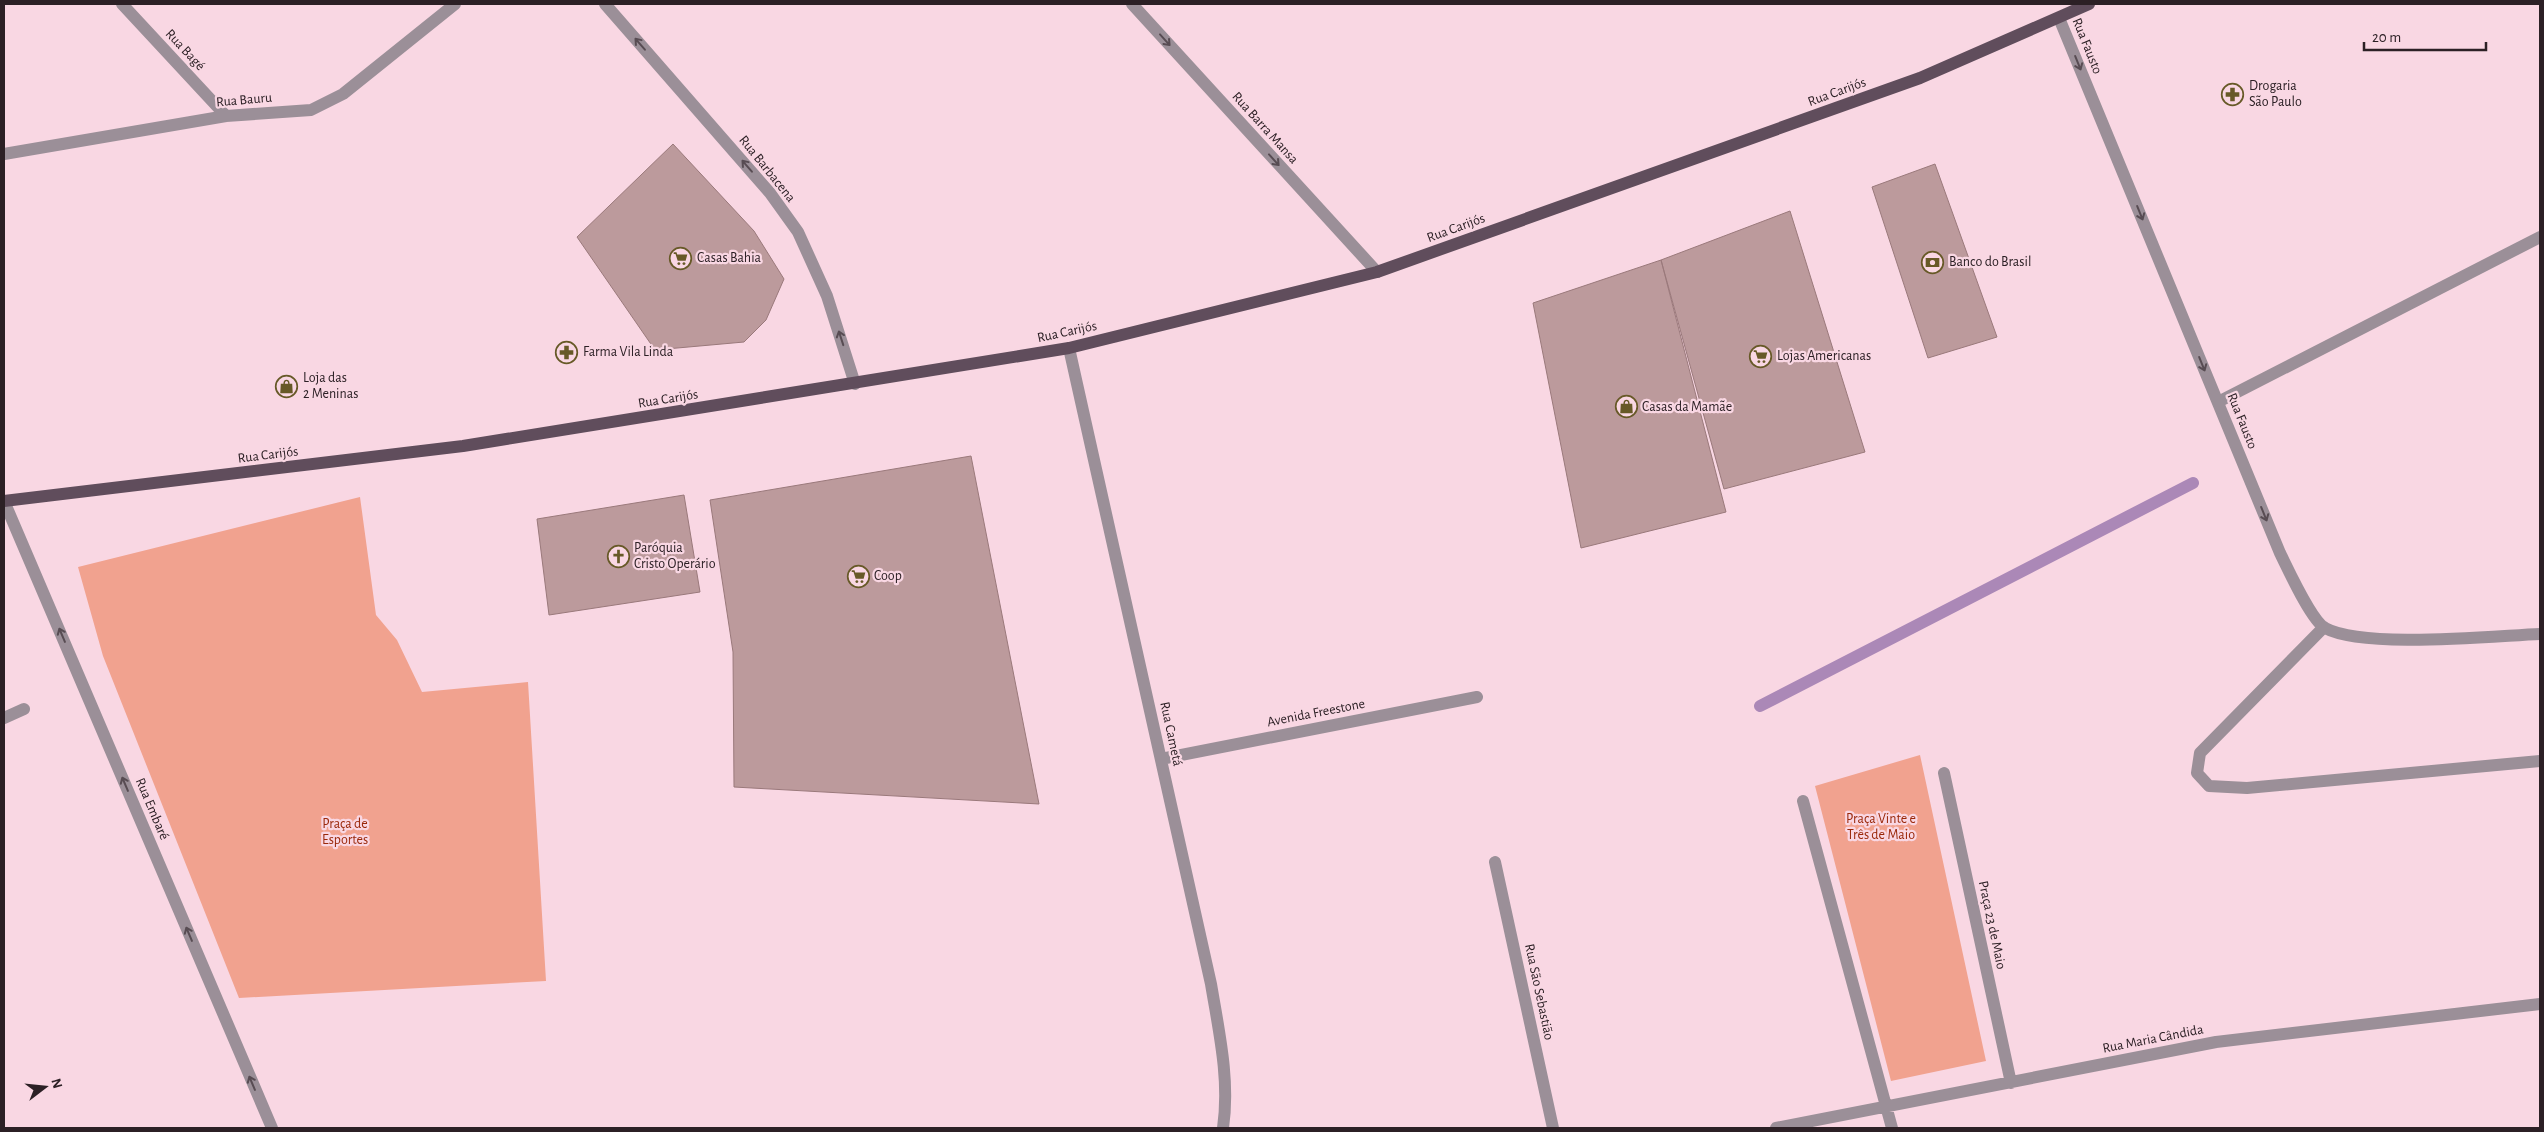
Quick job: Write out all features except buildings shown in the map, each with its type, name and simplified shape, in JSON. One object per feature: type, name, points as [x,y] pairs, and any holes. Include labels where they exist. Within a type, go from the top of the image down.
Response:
[{"type":"main road","name":"Rua Carijós","points":[[4,501],[464,446],[1069,348],[1377,272],[1920,78],[2089,4]]},
{"type":"street","name":"Rua Bagé","points":[[122,4],[226,116]]},
{"type":"street","name":"Rua Bauru","points":[[4,154],[226,116],[311,110],[343,94],[454,4]]},
{"type":"street","name":"Rua Barbacena","points":[[605,4],[770,193],[798,232],[827,296],[856,384]]},
{"type":"street","name":"Rua Barra Mansa","points":[[1132,4],[1377,272]]},
{"type":"street","name":"Rua Fausto","points":[[2059,18],[2280,553],[2300,591],[2324,627]]},
{"type":"street","points":[[2218,402],[2540,237]]},
{"type":"street","name":"Rua Cametá","points":[[1069,348],[1212,993],[1224,1064],[1227,1103],[1223,1128]]},
{"type":"street","name":"Rua Embaré","points":[[4,501],[272,1128]]},
{"type":"street","points":[[2540,634],[2405,639],[2356,637],[2324,627],[2200,754],[2196,773],[2209,786],[2247,788],[2540,760]]},
{"type":"street","name":"Avenida Freestone","points":[[1161,759],[1477,697]]},
{"type":"street","points":[[4,718],[24,709]]},
{"type":"street","name":"Praça 23 de Maio","points":[[1944,774],[2012,1083]]},
{"type":"street","points":[[1802,801],[1892,1128]]},
{"type":"street","name":"Rua São Sebastião","points":[[1495,862],[1553,1128]]},
{"type":"street","name":"Rua Maria Cândida","points":[[1776,1128],[2216,1042],[2540,1004]]},
{"type":"green space","name":"Praça de Esportes","points":[[360,497],[376,615],[397,640],[422,692],[528,682],[546,981],[239,998],[103,656],[78,567]]},
{"type":"green space","name":"Praça Vinte e Três de Maio","points":[[1920,755],[1986,1061],[1891,1081],[1815,786]]},
{"type":"waterway","points":[[1760,706],[2193,483]]},
{"type":"place","name":"Drogaria São Paulo","points":[[2233,94]]},
{"type":"place","name":"Casas Bahia","points":[[681,258]]},
{"type":"place","name":"Banco do Brasil","points":[[1933,262]]},
{"type":"place","name":"Farma Vila Linda","points":[[567,352]]},
{"type":"place","name":"Lojas Americanas","points":[[1761,356]]},
{"type":"place","name":"Loja das 2 Meninas","points":[[287,386]]},
{"type":"place","name":"Casas da Mamãe","points":[[1626,407]]},
{"type":"place","name":"Paróquia Cristo Operário","points":[[618,556]]},
{"type":"place","name":"Coop","points":[[858,576]]}]
